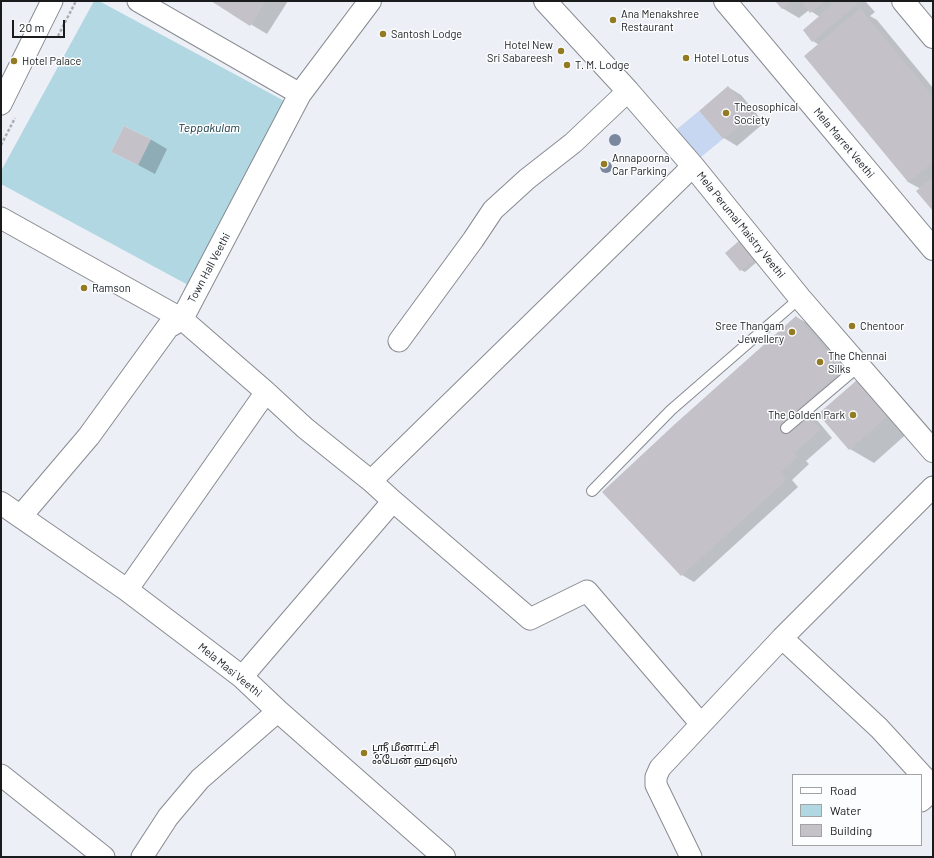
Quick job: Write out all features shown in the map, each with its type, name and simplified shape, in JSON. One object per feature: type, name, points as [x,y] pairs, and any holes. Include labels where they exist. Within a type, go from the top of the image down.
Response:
[{"type":"street","points":[[1,104],[52,1]]},
{"type":"street","points":[[138,1],[300,94]]},
{"type":"street","name":"Town Hall Veethi","points":[[21,516],[89,436],[168,327],[182,319],[300,94],[370,1]]},
{"type":"street","name":"Mela Perumal Maistry Veethi","points":[[545,1],[628,91],[693,166],[858,367],[933,451]]},
{"type":"street","name":"Mela Marret Veethi","points":[[725,1],[933,249]]},
{"type":"street","points":[[910,5],[933,37]]},
{"type":"street","points":[[399,341],[493,210],[527,179],[573,143],[628,91]]},
{"type":"street","points":[[371,481],[693,166]]},
{"type":"street","points":[[1,218],[182,319],[305,428],[371,481],[530,619],[587,591],[701,724]]},
{"type":"street","points":[[127,590],[266,392]]},
{"type":"street","points":[[691,857],[656,786],[656,777],[660,768],[782,638],[933,487]]},
{"type":"street","points":[[242,677],[393,501]]},
{"type":"street","name":"Mela Masi Veethi","points":[[1,503],[127,590],[242,677],[278,711],[444,857]]},
{"type":"street","points":[[782,638],[879,728],[920,774]]},
{"type":"street","points":[[142,857],[168,817],[200,778],[278,711]]},
{"type":"street","points":[[1,775],[104,857]]},
{"type":"street","points":[[922,776],[933,788],[922,800]]},
{"type":"lane","points":[[592,491],[671,410],[800,298]]},
{"type":"lane","points":[[786,428],[858,367]]},
{"type":"shaded area","points":[[699,111],[723,139],[695,162],[671,134]]},
{"type":"water","name":"Teppakulam","points":[[94,1],[99,1],[290,104],[190,286],[1,184],[1,171]],"holes":[[[124,126],[151,139],[138,165],[111,152]]]},
{"type":"building","points":[[211,1],[265,1],[250,26]]},
{"type":"building","points":[[775,1],[791,1],[782,9]]},
{"type":"building","points":[[806,1],[825,1],[810,13],[803,4]]},
{"type":"building","points":[[829,1],[859,2],[812,42],[803,30],[832,5]]},
{"type":"building","points":[[860,9],[933,97],[933,162],[908,182],[804,56]]},
{"type":"building","name":"Theosophical Society","points":[[728,86],[752,115],[723,139],[699,111]]},
{"type":"building","points":[[124,126],[151,139],[138,165],[111,152]]},
{"type":"building","points":[[933,177],[933,211],[916,191]]},
{"type":"building","points":[[740,240],[755,259],[740,271],[725,253]]},
{"type":"building","points":[[796,316],[843,369],[800,407],[820,430],[794,453],[797,457],[780,472],[786,480],[681,576],[602,492],[675,424]]},
{"type":"building","name":"The Golden Park","points":[[857,380],[888,415],[849,450],[818,414]]},
{"type":"place","name":"Ana Menakshree Restaurant","points":[[613,20]]},
{"type":"place","name":"Santosh Lodge","points":[[383,34]]},
{"type":"place","name":"Hotel New Sri Sabareesh","points":[[561,51]]},
{"type":"place","name":"Hotel Lotus","points":[[686,58]]},
{"type":"place","name":"Hotel Palace","points":[[14,61]]},
{"type":"place","name":"T. M. Lodge","points":[[567,65]]},
{"type":"place","name":"Theosophical Society","points":[[726,113]]},
{"type":"place","name":"Annapoorna Car Parking","points":[[604,164]]},
{"type":"place","name":"Ramson","points":[[84,288]]},
{"type":"place","name":"Chentoor","points":[[852,326]]},
{"type":"place","name":"Sree Thangam Jewellery","points":[[792,332]]},
{"type":"place","name":"The Chennai Silks","points":[[820,362]]},
{"type":"place","name":"The Golden Park","points":[[853,415]]},
{"type":"place","name":"ஶ்ரீ மீனாட்சி ஃபேன் ஹவுஸ்","points":[[364,753]]}]
